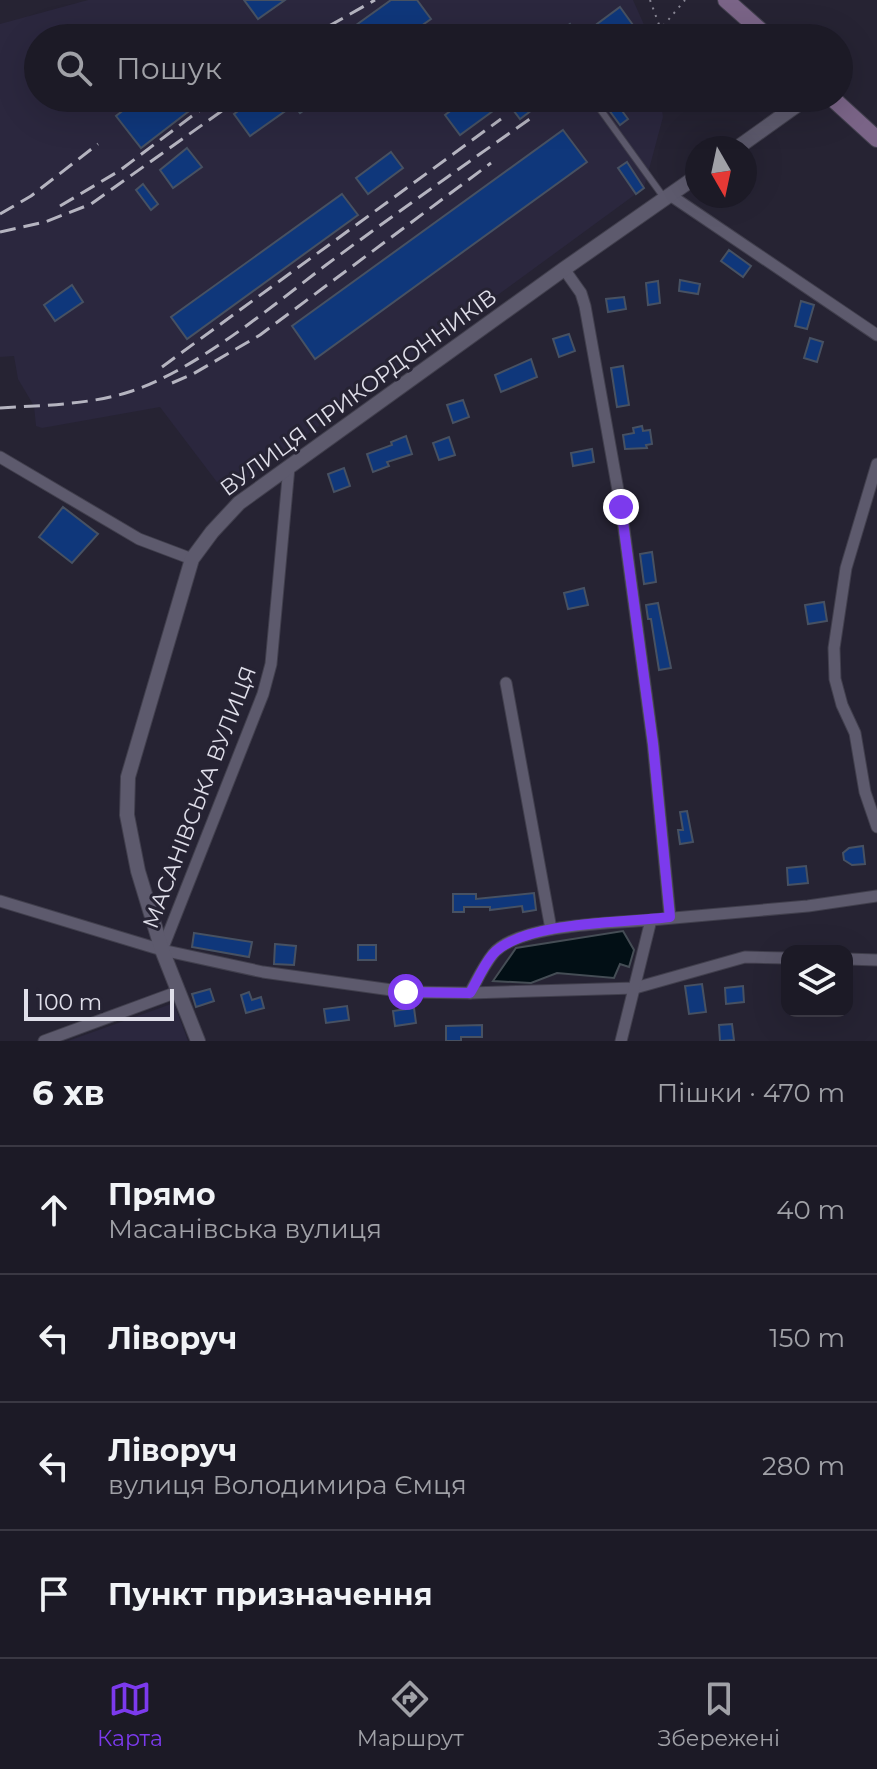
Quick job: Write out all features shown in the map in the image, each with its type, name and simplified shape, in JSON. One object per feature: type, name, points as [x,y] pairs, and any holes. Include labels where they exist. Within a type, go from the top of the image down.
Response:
[{"type":"main road","points":[[726,0],[753,24]]},
{"type":"main road","points":[[847,112],[877,139]]},
{"type":"street","points":[[754,136],[787,112]]},
{"type":"street","name":"ВУЛИЦЯ ПРИКОРДОННИКІВ","points":[[198,1041],[162,950],[138,871],[127,815],[128,777],[192,559],[239,503],[685,185]]},
{"type":"street","points":[[668,197],[877,335]]},
{"type":"street","points":[[564,269],[581,293],[585,306],[621,507],[653,744],[670,917]]},
{"type":"street","points":[[0,457],[18,472],[139,539],[192,559]]},
{"type":"street","points":[[877,464],[846,568],[834,648],[835,679],[842,705],[855,733],[865,792],[877,827]]},
{"type":"street","name":"МАСАНІВСЬКА ВУЛИЦЯ","points":[[162,950],[263,694],[271,664],[289,467]]},
{"type":"street","points":[[506,683],[551,929]]},
{"type":"street","points":[[470,993],[493,953],[512,939],[551,929],[808,906],[877,896]]},
{"type":"street","name":"МАСАНІВСЬКА ВУЛИЦЯ","points":[[0,901],[162,950],[263,972],[406,992],[635,988],[745,957],[781,958]]},
{"type":"street","points":[[621,1041],[651,920]]},
{"type":"street","points":[[853,959],[877,960]]},
{"type":"street","points":[[44,1041],[177,992]]},
{"type":"lane","points":[[603,112],[668,197]]},
{"type":"path","points":[[650,0],[659,24]]},
{"type":"path","points":[[666,24],[685,0]]},
{"type":"shaded area","points":[[88,0],[633,0],[644,24],[24,24],[24,112],[662,112],[663,117],[644,188],[226,494],[160,407],[42,428],[36,426],[34,406],[18,379],[14,356],[0,357],[0,24]]},
{"type":"shaded area","points":[[623,931],[634,950],[629,967],[620,964],[614,978],[557,973],[531,983],[493,981],[516,948]]},
{"type":"shaded area","points":[[174,1003],[188,1041],[68,1041]]},
{"type":"building","points":[[244,0],[285,0],[258,19]]},
{"type":"building","points":[[391,0],[417,0],[431,19],[424,24],[358,24]]},
{"type":"building","points":[[620,7],[632,24],[597,24]]},
{"type":"building","points":[[121,112],[188,112],[141,148],[116,116]]},
{"type":"building","points":[[237,112],[284,112],[250,136],[234,114]]},
{"type":"building","points":[[449,112],[492,112],[460,135],[445,115]]},
{"type":"building","points":[[515,112],[529,112],[520,119]]},
{"type":"building","points":[[610,112],[623,112],[628,119],[620,125]]},
{"type":"building","points":[[563,130],[587,162],[315,359],[292,326]]},
{"type":"building","points":[[187,148],[202,167],[173,188],[160,170]]},
{"type":"building","points":[[391,152],[403,168],[368,194],[356,178]]},
{"type":"building","points":[[627,162],[644,188],[636,194],[618,168]]},
{"type":"building","points":[[143,184],[158,204],[151,210],[136,190]]},
{"type":"building","points":[[342,194],[358,215],[187,339],[171,317]]},
{"type":"building","points":[[729,250],[751,266],[743,277],[721,261]]},
{"type":"building","points":[[680,280],[700,284],[698,294],[679,291]]},
{"type":"building","points":[[658,281],[660,303],[648,305],[646,283]]},
{"type":"building","points":[[72,285],[83,302],[55,321],[44,305]]},
{"type":"building","points":[[624,297],[626,309],[608,312],[606,299]]},
{"type":"building","points":[[801,301],[814,305],[807,329],[795,326]]},
{"type":"building","points":[[569,334],[575,351],[559,357],[553,339]]},
{"type":"building","points":[[810,338],[823,342],[817,362],[804,358]]},
{"type":"building","points":[[531,359],[537,377],[501,392],[495,375]]},
{"type":"building","points":[[623,366],[629,405],[617,407],[611,368]]},
{"type":"building","points":[[463,400],[469,417],[453,423],[447,405]]},
{"type":"building","points":[[642,426],[643,431],[650,430],[652,444],[646,445],[647,448],[625,449],[623,435],[634,433],[633,428]]},
{"type":"building","points":[[406,436],[412,454],[387,462],[389,466],[373,472],[367,454]]},
{"type":"building","points":[[449,437],[455,455],[439,460],[433,443]]},
{"type":"building","points":[[592,449],[594,462],[573,466],[571,453]]},
{"type":"building","points":[[344,468],[350,486],[334,492],[328,474]]},
{"type":"building","points":[[63,507],[98,534],[72,563],[39,537]]},
{"type":"building","points":[[652,552],[656,582],[644,584],[640,554]]},
{"type":"building","points":[[584,588],[588,605],[568,609],[564,593]]},
{"type":"building","points":[[824,602],[827,621],[808,624],[805,605]]},
{"type":"building","points":[[658,603],[671,668],[659,670],[646,605]]},
{"type":"building","points":[[687,811],[693,842],[680,844],[678,830],[683,830],[680,812]]},
{"type":"building","points":[[863,846],[865,864],[852,865],[844,860],[843,853],[849,848]]},
{"type":"building","points":[[806,866],[808,883],[788,885],[787,868]]},
{"type":"building","points":[[534,893],[536,910],[523,912],[522,906],[490,910],[490,907],[464,907],[464,912],[453,912],[453,894],[476,894],[476,899]]},
{"type":"building","points":[[194,933],[252,942],[249,957],[192,947]]},
{"type":"building","points":[[275,944],[296,946],[294,965],[274,964]]},
{"type":"building","points":[[358,945],[376,945],[376,960],[358,960]]},
{"type":"building","points":[[702,984],[706,1012],[689,1014],[685,986]]},
{"type":"building","points":[[743,986],[744,1002],[726,1004],[725,988]]},
{"type":"building","points":[[210,989],[214,1001],[196,1007],[192,994]]},
{"type":"building","points":[[249,992],[252,1000],[261,997],[264,1008],[246,1013],[241,995]]},
{"type":"building","points":[[347,1006],[349,1020],[326,1023],[324,1009]]},
{"type":"building","points":[[414,1008],[416,1023],[395,1026],[393,1011]]},
{"type":"building","points":[[732,1024],[734,1040],[720,1041],[719,1025]]},
{"type":"building","points":[[482,1025],[482,1037],[446,1041],[446,1026]]},
{"type":"railway","points":[[333,24],[375,0]]},
{"type":"railway","points":[[60,206],[119,171],[197,112]]},
{"type":"railway","points":[[0,232],[45,222],[91,204],[220,112]]},
{"type":"railway","points":[[0,408],[67,404],[116,396],[182,368],[233,336],[326,265],[534,116]]},
{"type":"railway","points":[[162,367],[501,119]]},
{"type":"railway","points":[[0,214],[31,196],[98,144]]},
{"type":"railway","points":[[172,383],[260,335],[491,163]]},
{"type":"route","points":[[406,992],[470,993],[493,953],[512,939],[551,929],[670,917],[653,744],[621,507]]}]
